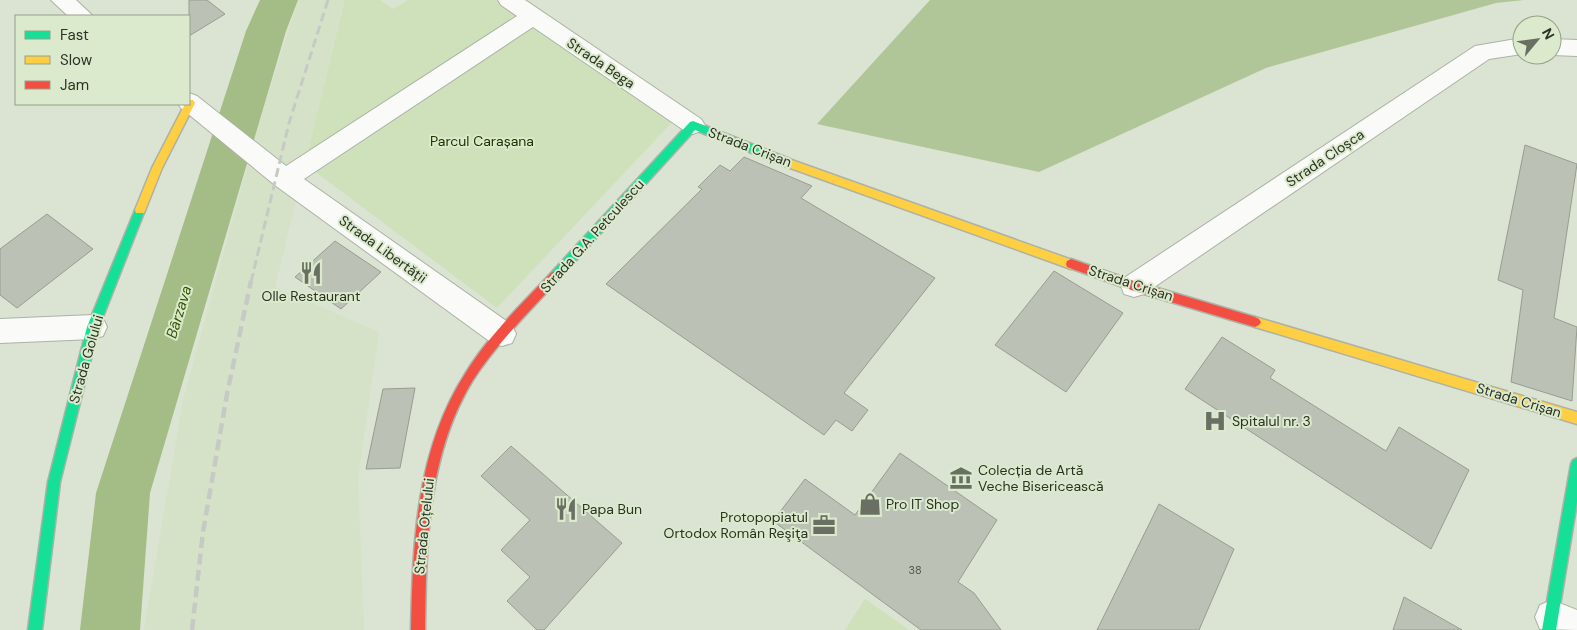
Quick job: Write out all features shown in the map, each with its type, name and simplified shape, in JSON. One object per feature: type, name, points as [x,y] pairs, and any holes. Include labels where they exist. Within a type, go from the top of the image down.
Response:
[{"type":"street","points":[[62,0],[81,15]]},
{"type":"street","name":"Strada Bega","points":[[509,0],[693,125]]},
{"type":"street","points":[[275,171],[533,16]]},
{"type":"street","points":[[1562,47],[1577,48]]},
{"type":"street","name":"Strada Cloșca","points":[[1134,286],[1484,52],[1512,48]]},
{"type":"street","name":"Strada Libertății","points":[[192,105],[496,340]]},
{"type":"street","name":"Strada Golului","points":[[35,630],[54,482],[93,327],[157,168],[192,105]]},
{"type":"street","name":"Strada Crișan","points":[[693,125],[822,176],[1134,286],[1577,418]]},
{"type":"street","name":"Strada G.A. Petculescu","points":[[496,340],[693,125]]},
{"type":"street","points":[[0,331],[93,327]]},
{"type":"street","name":"Strada Oțelului","points":[[418,630],[421,533],[425,493],[434,453],[446,418],[462,386],[473,367],[496,340]]},
{"type":"street","points":[[1559,625],[1577,464]]},
{"type":"shaded area","points":[[298,0],[345,0],[275,287],[379,332],[358,479],[364,630],[144,630],[183,400],[259,124]]},
{"type":"green space","name":"Parcul Carașana","points":[[345,0],[380,0],[393,9],[408,0],[496,0],[674,120],[497,308],[305,164]]},
{"type":"green space","points":[[930,0],[1524,0],[1496,3],[1266,68],[1039,172],[817,124]]},
{"type":"green space","points":[[865,599],[909,630],[845,630]]},
{"type":"building","points":[[189,0],[207,0],[225,14],[190,35]]},
{"type":"building","points":[[1525,145],[1577,164],[1554,318],[1577,327],[1572,401],[1511,382],[1523,290],[1498,280]]},
{"type":"building","points":[[744,157],[812,186],[801,198],[935,278],[844,393],[868,410],[852,431],[836,420],[824,435],[606,284],[702,189],[698,187],[720,165],[730,171]]},
{"type":"building","points":[[47,214],[93,249],[17,308],[0,295],[0,249]]},
{"type":"building","points":[[335,241],[381,272],[341,309],[295,277]]},
{"type":"building","points":[[1054,271],[1123,313],[1066,392],[995,345]]},
{"type":"building","points":[[1222,337],[1275,370],[1270,378],[1386,451],[1399,427],[1469,470],[1431,549],[1185,389]]},
{"type":"building","points":[[415,388],[400,468],[366,469],[383,389]]},
{"type":"building","points":[[511,446],[622,543],[544,630],[537,630],[507,601],[530,577],[501,550],[530,520],[481,476]]},
{"type":"building","points":[[900,453],[997,520],[958,582],[974,593],[1001,630],[921,630],[773,521],[805,479],[855,515]]},
{"type":"building","points":[[1159,504],[1234,549],[1199,630],[1097,630]]},
{"type":"building","points":[[1404,597],[1462,630],[1393,630]]},
{"type":"waterway","name":"Bârzava","points":[[110,630],[123,493],[266,31],[279,0]]},
{"type":"railway","points":[[251,282],[289,123],[328,0]]},
{"type":"railway","points":[[192,630],[203,532],[227,394],[251,281]]},
{"type":"traffic: fast","points":[[555,276],[693,125],[786,162]]},
{"type":"traffic: fast","points":[[35,630],[54,482],[93,327],[140,210]]},
{"type":"traffic: fast","points":[[1549,630],[1577,464]]},
{"type":"traffic: slow","points":[[140,210],[157,168],[189,105]]},
{"type":"traffic: slow","points":[[786,162],[1071,264]]},
{"type":"traffic: slow","points":[[1255,322],[1577,418]]},
{"type":"traffic: jam","points":[[1071,264],[1134,286],[1255,322]]},
{"type":"traffic: jam","points":[[418,630],[419,565],[422,532],[426,499],[440,435],[453,405],[478,363],[555,276]]},
{"type":"place","name":"Olle Restaurant","points":[[311,273]]},
{"type":"place","name":"Spitalul nr. 3","points":[[1215,421]]},
{"type":"place","name":"Colecția de Artă Veche Bisericească","points":[[961,478]]},
{"type":"place","name":"Pro IT Shop","points":[[870,504]]},
{"type":"place","name":"Papa Bun","points":[[566,509]]},
{"type":"place","name":"Protopopiatul Ortodox Român Reşiţa","points":[[824,525]]}]
